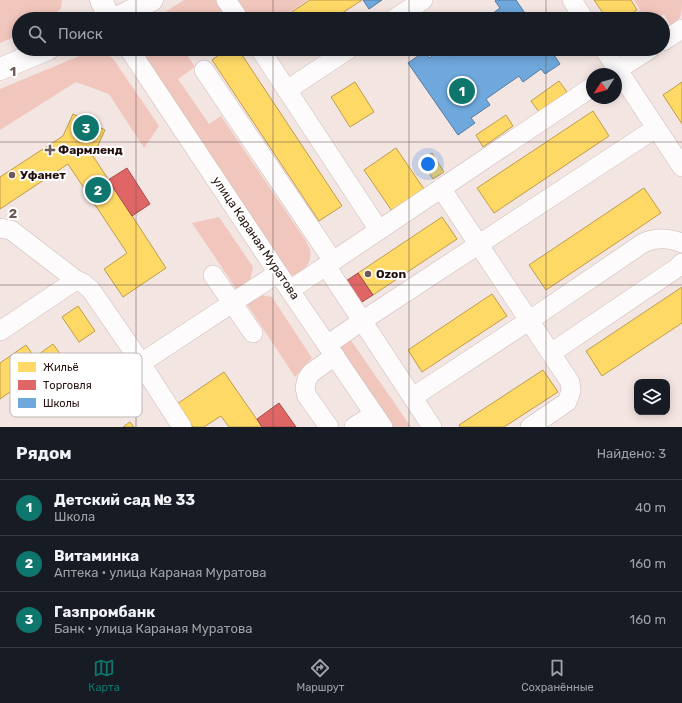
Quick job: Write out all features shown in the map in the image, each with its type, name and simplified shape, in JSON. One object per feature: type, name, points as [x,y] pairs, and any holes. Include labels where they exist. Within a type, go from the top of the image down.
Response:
[{"type":"main road","points":[[101,0],[107,12]]},
{"type":"main road","points":[[129,12],[152,0]]},
{"type":"main road","points":[[0,69],[31,56]]},
{"type":"street","points":[[226,0],[234,12]]},
{"type":"street","points":[[405,12],[423,0]]},
{"type":"street","points":[[572,0],[580,12]]},
{"type":"street","points":[[670,37],[682,29]]},
{"type":"street","name":"улица Караная Муратова","points":[[134,56],[378,420]]},
{"type":"street","points":[[265,56],[379,230]]},
{"type":"street","points":[[287,90],[338,56]]},
{"type":"street","points":[[607,56],[613,68]]},
{"type":"street","points":[[621,68],[639,56]]},
{"type":"street","points":[[204,70],[329,264],[362,321],[432,427]]},
{"type":"street","points":[[622,82],[682,166]]},
{"type":"street","points":[[290,290],[586,91]]},
{"type":"street","points":[[329,427],[307,396],[305,388],[307,379],[331,351],[362,321],[656,128]]},
{"type":"street","points":[[441,188],[570,382],[571,391],[567,402],[530,427]]},
{"type":"street","points":[[0,228],[11,230],[91,290],[133,353]]},
{"type":"street","points":[[413,397],[643,243],[660,238],[682,243]]},
{"type":"street","points":[[551,353],[677,268],[682,263]]},
{"type":"street","points":[[142,362],[278,273]]},
{"type":"street","points":[[213,275],[253,333]]},
{"type":"street","points":[[0,331],[76,280]]},
{"type":"street","points":[[142,366],[182,427]]},
{"type":"street","points":[[354,427],[378,420]]},
{"type":"shaded area","points":[[0,0],[62,0],[61,8],[57,12],[12,12],[12,38],[0,43]]},
{"type":"shaded area","points":[[184,0],[218,0],[225,12],[165,12]]},
{"type":"shaded area","points":[[232,0],[308,0],[290,12],[240,12]]},
{"type":"shaded area","points":[[634,0],[682,0],[681,15],[672,27],[670,24],[670,12],[637,12],[640,10]]},
{"type":"shaded area","points":[[79,56],[109,56],[114,60],[159,126],[144,148],[109,94],[76,82],[0,130],[0,89]]},
{"type":"shaded area","points":[[138,56],[188,56],[195,67],[178,79],[209,124],[221,116],[306,241],[310,250],[310,260],[306,268],[299,273],[290,276]]},
{"type":"shaded area","points":[[219,217],[253,267],[250,281],[237,290],[192,223]]},
{"type":"shaded area","points":[[260,295],[272,297],[312,358],[295,377],[246,303]]},
{"type":"shaded area","points":[[350,339],[411,427],[384,427],[332,351]]},
{"type":"building: Жильё","points":[[310,0],[362,0],[344,12],[292,12]]},
{"type":"building: Жильё","points":[[594,0],[631,0],[637,10],[634,12],[602,12]]},
{"type":"building: Жильё","points":[[217,56],[243,56],[342,206],[319,221],[212,60]]},
{"type":"building: Жильё","points":[[559,81],[567,92],[539,112],[531,101]]},
{"type":"building: Жильё","points":[[355,82],[374,112],[350,127],[331,97]]},
{"type":"building: Жильё","points":[[682,82],[682,124],[663,95]]},
{"type":"building: Жильё","points":[[593,111],[609,136],[494,213],[477,188]]},
{"type":"building: Жильё","points":[[73,114],[105,130],[93,156],[166,268],[123,297],[104,269],[127,253],[68,164],[0,209],[0,177],[63,136]]},
{"type":"building: Жильё","points":[[506,115],[513,126],[483,147],[476,135]]},
{"type":"building: Жильё","points":[[396,148],[424,189],[392,211],[364,170]]},
{"type":"building: Жильё","points":[[432,153],[444,172],[433,179],[421,160]]},
{"type":"building: Жильё","points":[[644,188],[661,213],[546,290],[529,265]]},
{"type":"building: Жильё","points":[[442,217],[457,239],[373,295],[358,273]]},
{"type":"building: Жильё","points":[[682,287],[682,323],[602,376],[586,351]]},
{"type":"building: Жильё","points":[[492,294],[507,316],[422,372],[408,350]]},
{"type":"building: Жильё","points":[[78,306],[95,331],[79,342],[62,317]]},
{"type":"building: Жильё","points":[[53,344],[60,353],[41,353]]},
{"type":"building: Жильё","points":[[26,345],[32,353],[14,353]]},
{"type":"building: Жильё","points":[[10,356],[10,392],[0,399],[0,363]]},
{"type":"building: Жильё","points":[[543,370],[558,392],[504,427],[460,427],[459,425]]},
{"type":"building: Жильё","points":[[224,372],[262,427],[229,427],[221,416],[204,427],[193,427],[177,404]]},
{"type":"building: Жильё","points":[[130,422],[134,427],[123,427]]},
{"type":"building: Торговля","points":[[127,168],[150,204],[132,216],[108,180]]},
{"type":"building: Торговля","points":[[358,273],[373,295],[354,307],[340,285]]},
{"type":"building: Торговля","points":[[279,403],[296,427],[262,427],[257,419]]},
{"type":"building: Школы","points":[[363,0],[382,0],[369,9]]},
{"type":"building: Школы","points":[[516,0],[524,12],[495,12],[500,8],[495,1]]},
{"type":"building: Школы","points":[[418,56],[428,56],[429,58],[432,56],[555,56],[560,64],[545,74],[541,69],[523,82],[519,76],[486,99],[490,105],[471,118],[475,123],[458,135],[408,63]]},
{"type":"place","name":"Детский сад № 33","points":[[462,91]]},
{"type":"place","name":"Газпромбанк","points":[[86,128]]},
{"type":"place","name":"Фармленд","points":[[50,150]]},
{"type":"place","name":"Уфанет","points":[[12,175]]},
{"type":"place","name":"Витаминка","points":[[98,190]]},
{"type":"place","name":"Ozon","points":[[368,274]]}]
